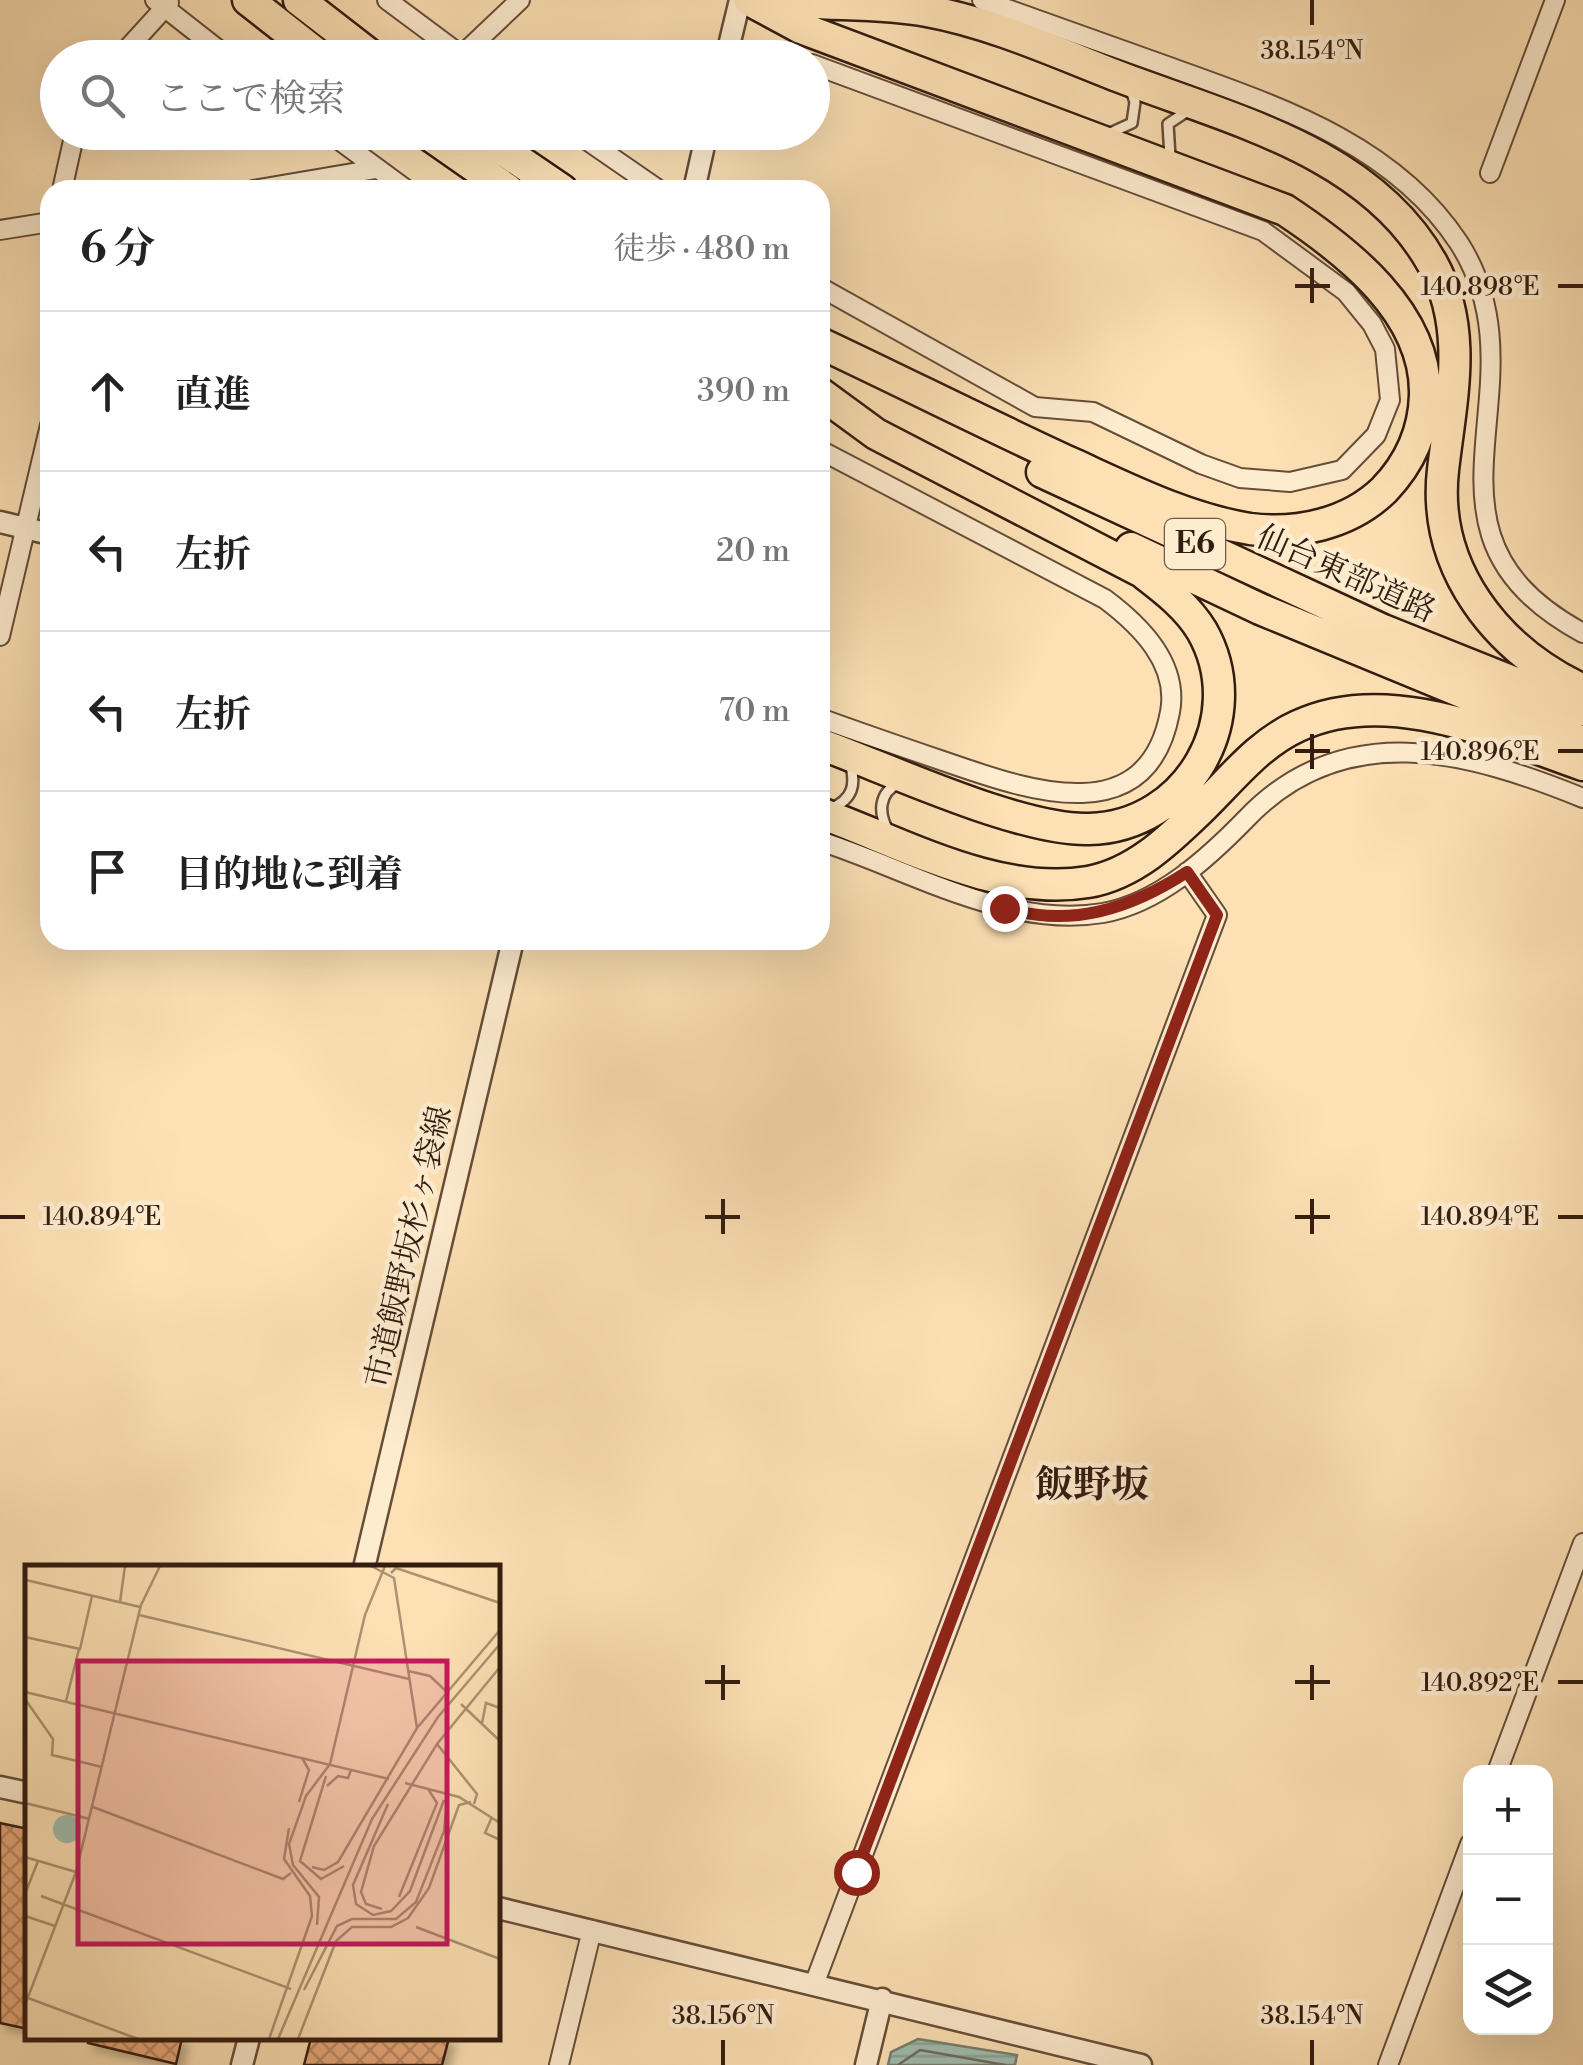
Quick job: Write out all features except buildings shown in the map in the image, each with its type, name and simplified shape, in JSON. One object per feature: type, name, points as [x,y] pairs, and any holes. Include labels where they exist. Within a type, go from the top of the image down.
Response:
[{"type":"highway","points":[[248,0],[299,40]]},
{"type":"highway","points":[[299,0],[351,40]]},
{"type":"highway","points":[[748,0],[801,28],[1284,210],[1326,239],[1386,295],[1411,334],[1424,376],[1418,438],[1395,478],[1345,516],[1302,530],[1279,530],[1200,516],[1146,498],[830,352]]},
{"type":"highway","points":[[777,0],[938,14],[1296,144],[1347,176],[1396,219],[1432,262],[1447,301],[1455,340],[1442,474],[1445,534],[1453,563],[1484,614],[1510,641],[1583,690]]},
{"type":"highway","points":[[451,150],[494,180]]},
{"type":"highway","points":[[504,150],[548,180]]},
{"type":"highway","name":"仙台東部道路","points":[[830,353],[1022,462],[1131,515],[1383,630],[1583,710]]},
{"type":"highway","name":"仙台東部道路","points":[[830,390],[1013,490],[1260,609],[1583,742]]},
{"type":"highway","points":[[830,401],[876,434],[1142,572],[1183,605],[1201,630],[1218,678],[1218,720],[1204,757],[1188,783],[1142,818],[1092,830],[1066,829],[1012,815],[834,749]]},
{"type":"highway","points":[[830,816],[1022,883],[1093,881],[1161,847],[1253,756],[1278,738],[1298,726],[1344,712],[1444,720],[1583,765]]},
{"type":"street","points":[[387,0],[441,40]]},
{"type":"street","points":[[479,40],[520,0]]},
{"type":"street","points":[[730,40],[740,0]]},
{"type":"street","points":[[982,0],[1272,103],[1322,126],[1368,152],[1438,217],[1466,256],[1488,313],[1493,367],[1483,486],[1487,532],[1518,582],[1583,634]]},
{"type":"street","points":[[1490,173],[1555,0]]},
{"type":"street","points":[[134,40],[164,3],[208,40]]},
{"type":"street","points":[[830,71],[1263,231],[1346,292],[1363,313],[1385,349],[1390,400],[1376,436],[1342,470],[1290,482],[1240,478],[1200,464],[1093,412],[1035,406],[830,293]]},
{"type":"street","points":[[64,180],[71,150]]},
{"type":"street","points":[[351,150],[392,180]]},
{"type":"street","points":[[601,150],[645,180]]},
{"type":"street","points":[[696,180],[704,150]]},
{"type":"street","points":[[312,180],[376,169]]},
{"type":"street","points":[[0,230],[40,224]]},
{"type":"street","points":[[830,455],[1106,599],[1136,624],[1158,654],[1166,668],[1171,706],[1156,753],[1139,771],[1105,792],[1081,794],[1025,788],[830,721]]},
{"type":"street","points":[[0,636],[40,468]]},
{"type":"street","points":[[0,522],[40,532]]},
{"type":"street","points":[[830,844],[990,903],[1060,916],[1107,912],[1148,896],[1187,872],[1283,785],[1315,766],[1348,757],[1425,754],[1471,760],[1583,798]]},
{"type":"street","points":[[815,1982],[1217,915],[1187,872]]},
{"type":"street","name":"市道飯野坂杉ヶ袋線","points":[[365,1565],[511,950]]},
{"type":"street","points":[[1500,1765],[1583,1542]]},
{"type":"street","points":[[0,1787],[25,1792]]},
{"type":"street","points":[[1388,2065],[1466,1855]]},
{"type":"street","points":[[500,1908],[815,1982],[1142,2065]]},
{"type":"street","points":[[559,2065],[592,1930]]},
{"type":"street","points":[[866,2065],[882,1999]]},
{"type":"street","points":[[242,2065],[249,2040]]},
{"type":"lane","points":[[1093,135],[1122,130],[1132,123],[1135,102],[1127,80]]},
{"type":"lane","points":[[1178,167],[1167,145],[1168,124],[1181,113],[1210,110]]},
{"type":"lane","points":[[830,808],[842,804],[854,785],[834,749]]},
{"type":"lane","points":[[893,839],[882,816],[884,794],[902,782],[916,779]]},
{"type":"water","points":[[918,2039],[1017,2055],[1015,2065],[888,2065],[891,2052]]},
{"type":"district","name":"飯野坂","points":[[1092,1485]]},
{"type":"route","points":[[856,1872],[1217,915],[1187,872],[1158,891],[1107,912],[1060,916],[1004,908]]}]
